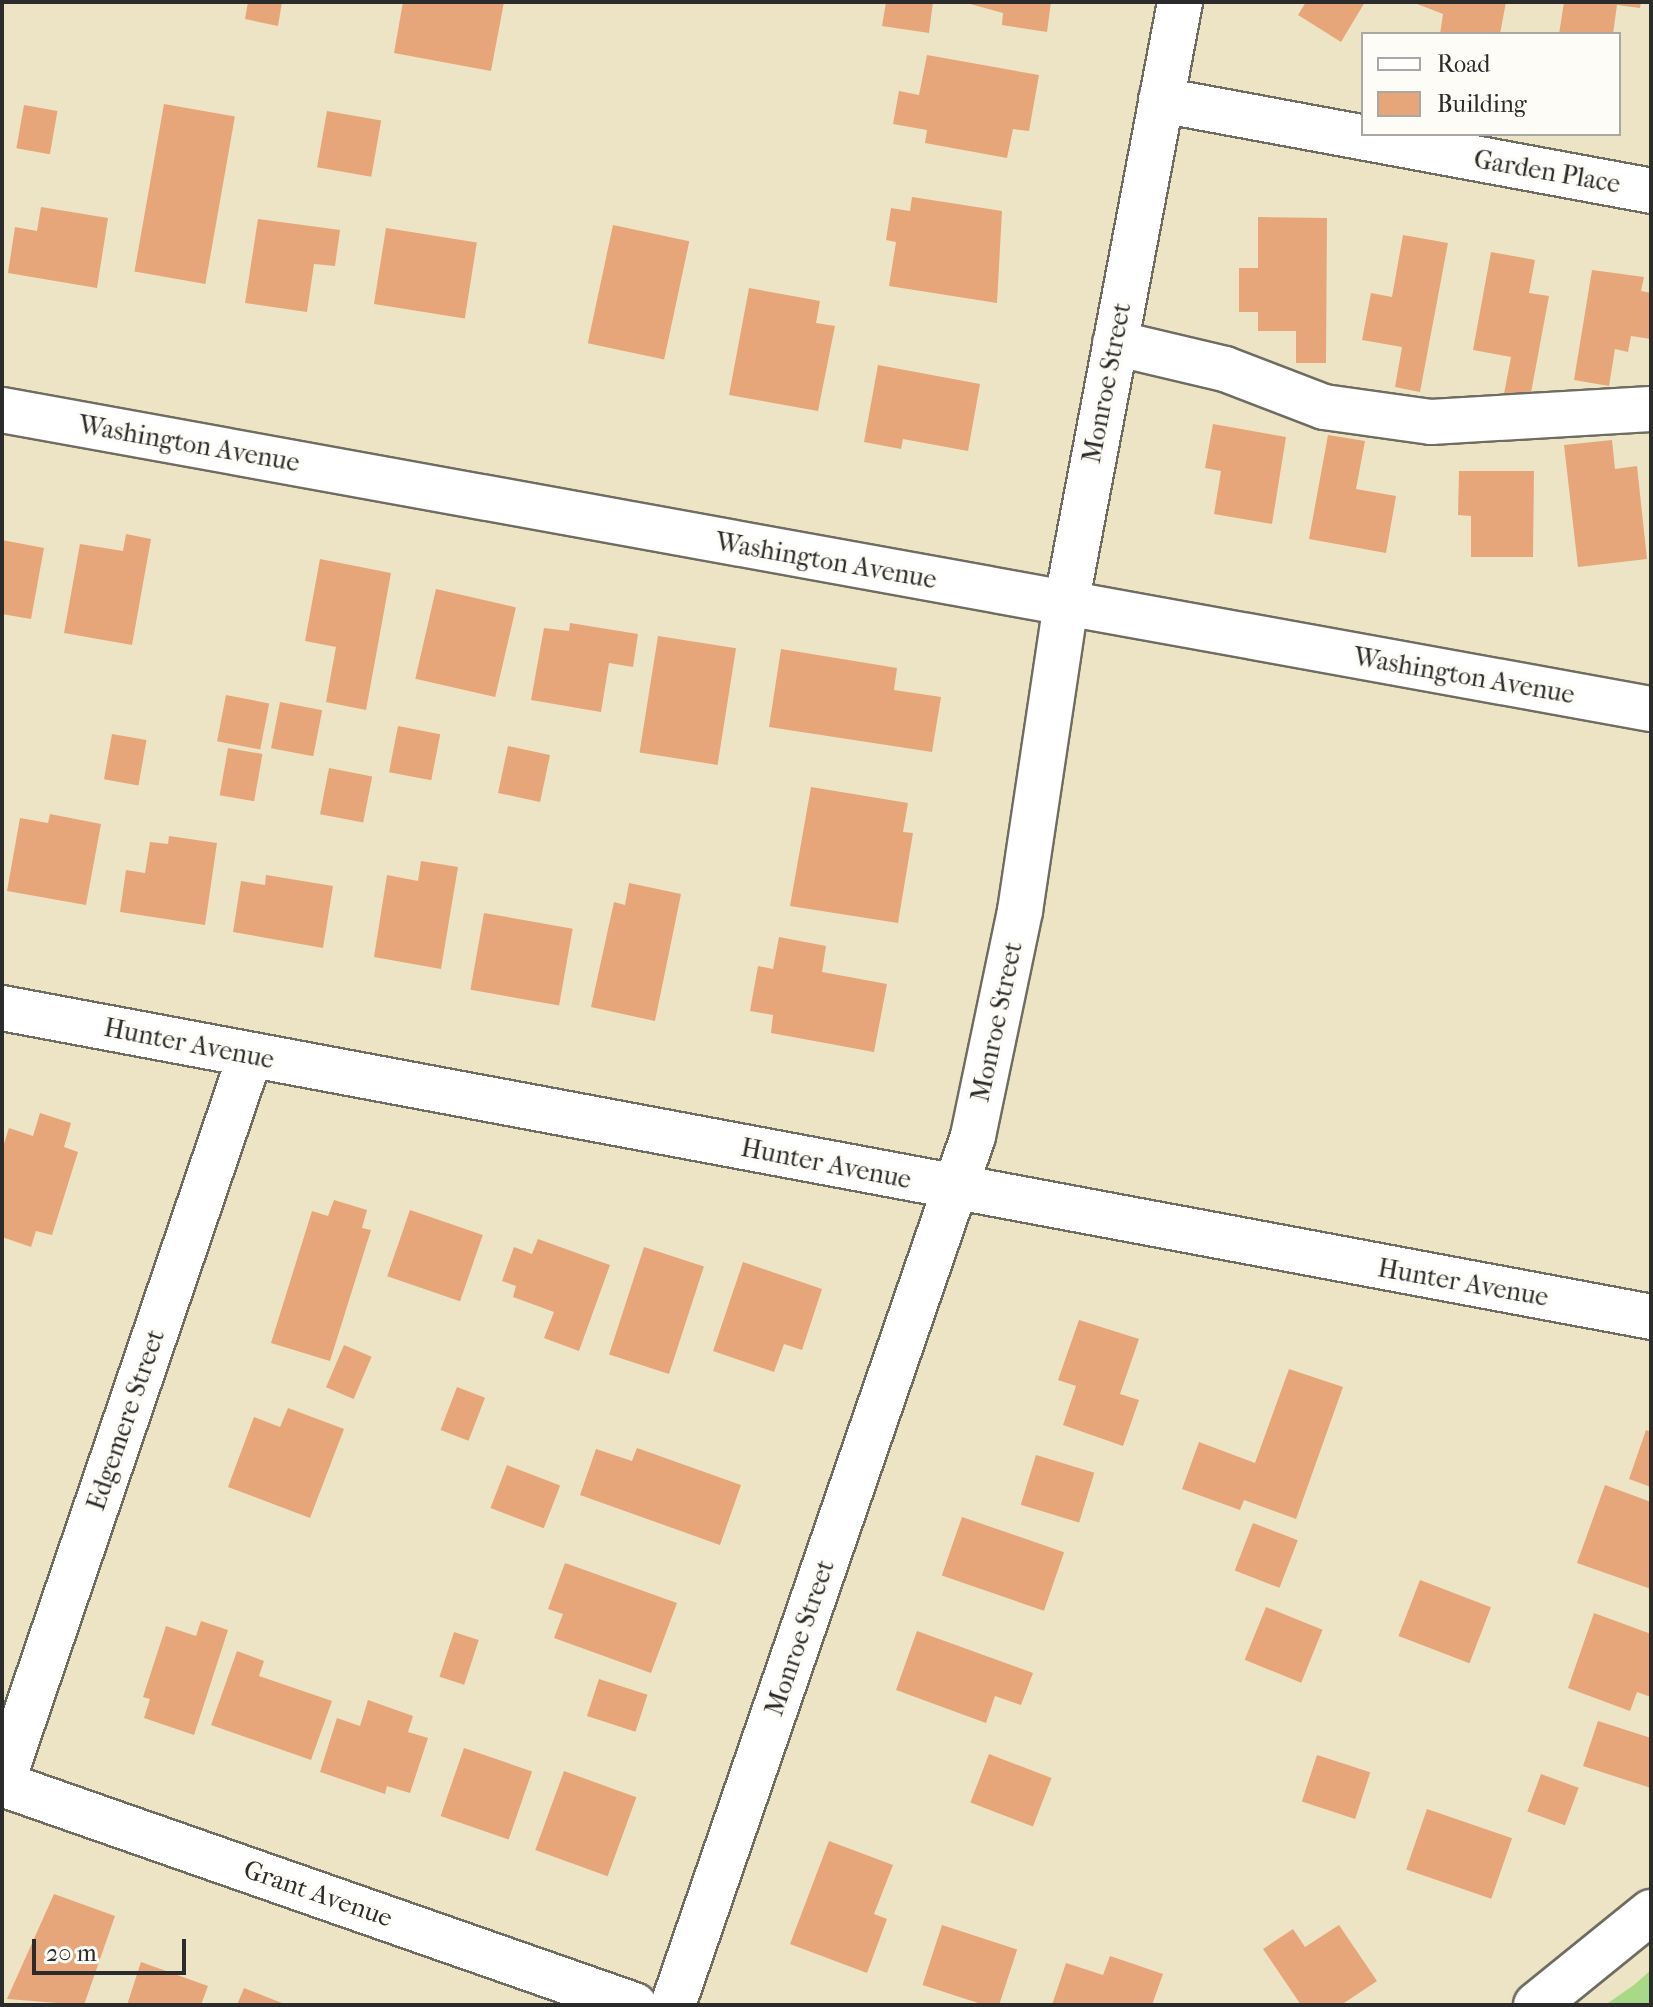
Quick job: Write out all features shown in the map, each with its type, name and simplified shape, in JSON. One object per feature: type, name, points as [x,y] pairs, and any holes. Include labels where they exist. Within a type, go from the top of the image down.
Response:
[{"type":"street","name":"Monroe Street","points":[[673,2005],[955,1188],[1020,911],[1066,605],[1180,2]]},
{"type":"street","name":"Garden Place","points":[[1161,100],[1651,191]]},
{"type":"street","points":[[1115,343],[1225,369],[1324,407],[1431,422],[1651,409]]},
{"type":"street","name":"Washington Avenue","points":[[2,410],[1651,709]]},
{"type":"street","name":"Hunter Avenue","points":[[2,1008],[1651,1317]]},
{"type":"street","name":"Edgemere Street","points":[[2,1784],[250,1056]]},
{"type":"street","name":"Grant Avenue","points":[[2,1784],[634,2005]]},
{"type":"street","points":[[1536,2005],[1651,1912]]},
{"type":"green space","points":[[1651,1970],[1651,2005],[1605,2005],[1634,1985]]},
{"type":"building","points":[[248,2],[282,2],[278,26],[245,19]]},
{"type":"building","points":[[403,2],[504,2],[491,71],[394,53]]},
{"type":"building","points":[[886,2],[933,2],[929,33],[882,26]]},
{"type":"building","points":[[963,2],[1051,2],[1047,32],[1002,25],[1003,13]]},
{"type":"building","points":[[1306,2],[1365,2],[1341,42],[1298,15]]},
{"type":"building","points":[[1412,2],[1506,2],[1500,32],[1440,32],[1443,14]]},
{"type":"building","points":[[1564,2],[1641,2],[1640,8],[1617,5],[1613,32],[1559,32]]},
{"type":"building","points":[[927,55],[1039,75],[1029,131],[1013,129],[1007,158],[925,143],[927,130],[893,124],[899,91],[919,95]]},
{"type":"building","points":[[164,104],[235,117],[205,284],[134,271]]},
{"type":"building","points":[[24,105],[57,111],[50,154],[16,148]]},
{"type":"building","points":[[327,111],[381,121],[371,177],[317,167]]},
{"type":"building","points":[[912,197],[1002,211],[997,303],[889,286],[896,242],[886,240],[891,208],[910,211]]},
{"type":"building","points":[[41,207],[108,218],[97,288],[8,273],[15,227],[37,231]]},
{"type":"building","points":[[1258,217],[1327,218],[1326,363],[1296,363],[1296,331],[1258,331],[1258,312],[1239,312],[1239,268],[1258,268]]},
{"type":"building","points":[[258,219],[340,230],[335,266],[314,264],[307,312],[245,303]]},
{"type":"building","points":[[613,225],[689,241],[664,360],[588,343]]},
{"type":"building","points":[[386,228],[477,242],[465,318],[374,304]]},
{"type":"building","points":[[1403,235],[1448,243],[1420,392],[1395,387],[1402,347],[1362,340],[1371,293],[1392,297]]},
{"type":"building","points":[[1491,252],[1535,260],[1529,293],[1549,296],[1530,398],[1504,394],[1511,357],[1473,350]]},
{"type":"building","points":[[1592,270],[1644,277],[1641,291],[1651,293],[1651,339],[1631,336],[1628,352],[1615,349],[1609,386],[1574,380]]},
{"type":"building","points":[[749,288],[820,301],[816,323],[835,326],[818,411],[729,395]]},
{"type":"building","points":[[878,365],[980,384],[968,451],[903,439],[901,449],[864,442]]},
{"type":"building","points":[[1213,424],[1286,437],[1272,524],[1214,514],[1221,471],[1205,468]]},
{"type":"building","points":[[1328,435],[1365,441],[1356,489],[1396,496],[1386,553],[1309,539]]},
{"type":"building","points":[[1612,440],[1615,469],[1637,466],[1647,559],[1578,567],[1564,445]]},
{"type":"building","points":[[1459,471],[1534,471],[1533,557],[1471,557],[1471,516],[1458,515]]},
{"type":"building","points":[[126,534],[151,539],[132,645],[64,633],[80,544],[123,551]]},
{"type":"building","points":[[2,540],[44,548],[31,619],[2,614]]},
{"type":"building","points":[[320,559],[391,573],[366,710],[326,702],[336,647],[305,641]]},
{"type":"building","points":[[436,589],[516,607],[495,697],[415,679]]},
{"type":"building","points":[[570,623],[638,634],[633,667],[609,663],[601,712],[531,700],[544,628],[569,631]]},
{"type":"building","points":[[658,636],[736,648],[718,765],[640,753]]},
{"type":"building","points":[[781,649],[897,668],[894,690],[941,697],[932,752],[769,727]]},
{"type":"building","points":[[226,695],[269,703],[260,750],[217,741]]},
{"type":"building","points":[[280,702],[322,710],[313,756],[271,748]]},
{"type":"building","points":[[398,726],[440,734],[431,780],[389,772]]},
{"type":"building","points":[[112,734],[146,740],[138,785],[104,779]]},
{"type":"building","points":[[508,746],[550,755],[540,802],[498,793]]},
{"type":"building","points":[[228,748],[262,754],[254,801],[220,795]]},
{"type":"building","points":[[329,768],[372,776],[363,823],[320,814]]},
{"type":"building","points":[[811,787],[908,803],[903,832],[913,833],[898,923],[790,906]]},
{"type":"building","points":[[50,814],[101,824],[86,905],[7,891],[20,818],[48,823]]},
{"type":"building","points":[[169,836],[217,843],[205,925],[120,912],[126,870],[145,873],[150,842],[168,844]]},
{"type":"building","points":[[421,861],[458,867],[441,969],[374,957],[387,875],[418,881]]},
{"type":"building","points":[[266,875],[333,886],[323,948],[233,932],[241,881],[265,885]]},
{"type":"building","points":[[629,883],[681,894],[655,1021],[591,1007],[614,902],[625,905]]},
{"type":"building","points":[[484,913],[573,929],[559,1005],[470,990]]},
{"type":"building","points":[[779,937],[826,946],[822,972],[887,984],[874,1052],[771,1033],[773,1015],[750,1011],[758,966],[773,969]]},
{"type":"building","points":[[40,1113],[71,1123],[64,1147],[78,1152],[52,1235],[36,1231],[31,1247],[2,1237],[2,1150],[9,1128],[33,1136]]},
{"type":"building","points":[[334,1200],[367,1210],[362,1228],[371,1230],[330,1361],[271,1343],[312,1211],[328,1216]]},
{"type":"building","points":[[410,1210],[483,1235],[460,1301],[387,1276]]},
{"type":"building","points":[[538,1239],[610,1265],[579,1351],[544,1338],[554,1312],[513,1297],[516,1286],[502,1281],[514,1247],[532,1254]]},
{"type":"building","points":[[644,1247],[704,1266],[669,1374],[609,1354]]},
{"type":"building","points":[[743,1262],[822,1289],[802,1350],[784,1344],[774,1372],[713,1351]]},
{"type":"building","points":[[1079,1320],[1139,1339],[1120,1394],[1139,1400],[1123,1446],[1063,1425],[1076,1386],[1058,1380]]},
{"type":"building","points":[[344,1345],[372,1357],[354,1399],[326,1387]]},
{"type":"building","points":[[1289,1369],[1343,1387],[1296,1519],[1244,1500],[1240,1510],[1182,1489],[1199,1442],[1255,1463]]},
{"type":"building","points":[[457,1387],[485,1398],[469,1441],[441,1430]]},
{"type":"building","points":[[288,1408],[344,1429],[310,1518],[228,1487],[254,1417],[280,1427]]},
{"type":"building","points":[[1646,1430],[1651,1432],[1651,1487],[1629,1479]]},
{"type":"building","points":[[637,1448],[741,1485],[720,1545],[580,1495],[596,1449],[632,1461]]},
{"type":"building","points":[[1036,1455],[1094,1473],[1079,1523],[1021,1505]]},
{"type":"building","points":[[507,1465],[560,1485],[544,1528],[491,1508]]},
{"type":"building","points":[[1605,1485],[1651,1502],[1651,1589],[1577,1563]]},
{"type":"building","points":[[962,1517],[1064,1552],[1044,1611],[942,1576]]},
{"type":"building","points":[[1253,1523],[1298,1540],[1280,1588],[1235,1571]]},
{"type":"building","points":[[565,1563],[677,1603],[651,1673],[554,1638],[563,1614],[548,1609]]},
{"type":"building","points":[[1420,1580],[1491,1607],[1469,1663],[1398,1636]]},
{"type":"building","points":[[1266,1607],[1323,1630],[1301,1683],[1245,1660]]},
{"type":"building","points":[[1594,1613],[1651,1634],[1651,1697],[1637,1692],[1630,1711],[1568,1688]]},
{"type":"building","points":[[201,1621],[228,1630],[194,1735],[144,1718],[150,1699],[143,1697],[166,1626],[196,1636]]},
{"type":"building","points":[[917,1631],[1033,1673],[1021,1705],[995,1696],[986,1723],[896,1690]]},
{"type":"building","points":[[454,1632],[479,1640],[464,1685],[439,1677]]},
{"type":"building","points":[[237,1651],[264,1661],[259,1676],[332,1701],[311,1760],[211,1725]]},
{"type":"building","points":[[599,1679],[648,1695],[635,1732],[587,1716]]},
{"type":"building","points":[[368,1700],[413,1716],[408,1732],[428,1738],[410,1793],[387,1786],[385,1794],[320,1772],[337,1718],[360,1726]]},
{"type":"building","points":[[1598,1721],[1651,1738],[1651,1788],[1583,1766]]},
{"type":"building","points":[[464,1748],[532,1771],[509,1840],[441,1816]]},
{"type":"building","points":[[989,1754],[1052,1778],[1033,1827],[970,1803]]},
{"type":"building","points":[[1317,1755],[1370,1772],[1355,1819],[1302,1802]]},
{"type":"building","points":[[564,1771],[636,1797],[608,1876],[535,1850]]},
{"type":"building","points":[[1541,1774],[1579,1788],[1565,1825],[1527,1812]]},
{"type":"building","points":[[1427,1809],[1512,1838],[1491,1899],[1406,1870]]},
{"type":"building","points":[[829,1841],[893,1865],[874,1914],[887,1919],[867,1973],[790,1944]]},
{"type":"building","points":[[54,1894],[115,1916],[84,2005],[7,1999]]},
{"type":"building","points":[[942,1925],[1017,1949],[999,2005],[984,2005],[923,1985]]},
{"type":"building","points":[[1339,1925],[1377,1981],[1341,2005],[1301,2005],[1263,1949],[1293,1929],[1305,1947]]},
{"type":"building","points":[[1110,1956],[1163,1974],[1152,2005],[1052,2005],[1066,1963],[1103,1975]]},
{"type":"building","points":[[141,1962],[208,1986],[201,2005],[127,2005]]},
{"type":"building","points":[[244,1988],[287,2005],[237,2005]]}]
